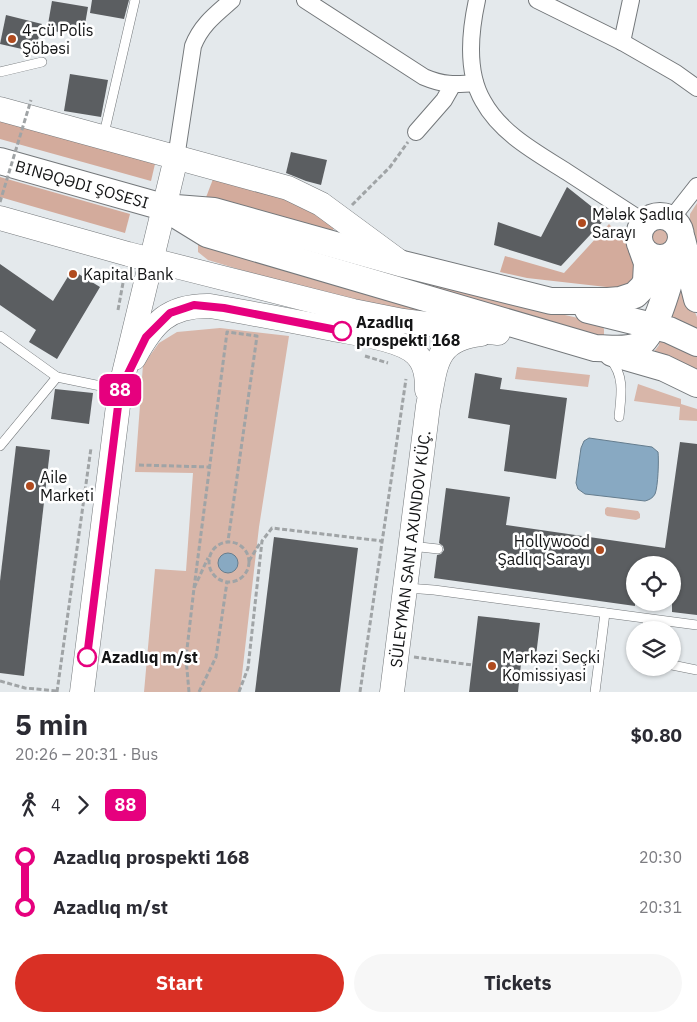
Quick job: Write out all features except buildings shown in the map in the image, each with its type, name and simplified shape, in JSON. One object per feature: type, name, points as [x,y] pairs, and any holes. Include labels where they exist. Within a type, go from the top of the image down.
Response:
[{"type":"main road","name":"BINƏQƏDI ŞOSESI","points":[[0,161],[163,207]]},
{"type":"main road","points":[[163,207],[214,211],[403,264],[654,326],[697,343]]},
{"type":"main road","points":[[163,207],[207,234],[664,368],[697,384]]},
{"type":"main road","points":[[551,301],[608,301],[620,300],[635,295],[643,288],[646,281],[647,263],[638,235],[644,222],[657,216],[677,232],[697,299]]},
{"type":"main road","points":[[642,249],[653,258],[663,258],[671,255],[677,232]]},
{"type":"main road","points":[[586,346],[631,348],[640,345],[646,339],[654,326],[677,232]]},
{"type":"street","points":[[82,692],[120,390],[176,158],[195,41],[206,23],[232,0]]},
{"type":"street","points":[[305,0],[424,77],[452,86],[475,83]]},
{"type":"street","points":[[477,0],[471,43],[475,83],[491,115],[520,142],[644,222]]},
{"type":"street","points":[[537,0],[622,42],[676,73],[697,88]]},
{"type":"street","points":[[622,42],[631,0]]},
{"type":"street","points":[[413,136],[444,100],[452,86]]},
{"type":"street","points":[[0,109],[288,188],[321,204],[403,264]]},
{"type":"street","points":[[677,232],[697,186]]},
{"type":"street","points":[[0,218],[151,260],[353,311],[403,321],[586,346]]},
{"type":"street","points":[[120,390],[146,337],[158,323],[170,313],[194,305],[210,306],[379,338],[406,347],[423,362],[426,374],[428,406]]},
{"type":"street","points":[[428,406],[437,362],[447,346],[473,335],[498,333]]},
{"type":"street","name":"SÜLEYMAN SANI AXUNDOV KÜÇ.","points":[[392,692],[428,406]]},
{"type":"lane","points":[[103,138],[135,0]]},
{"type":"lane","points":[[0,72],[42,62]]},
{"type":"lane","points":[[0,336],[57,378],[120,390]]},
{"type":"lane","points":[[586,346],[610,359],[617,368],[622,390],[619,417]]},
{"type":"lane","points":[[0,446],[57,378]]},
{"type":"lane","points":[[410,546],[438,549]]},
{"type":"lane","points":[[405,588],[434,590],[697,625]]},
{"type":"lane","points":[[595,692],[605,613]]},
{"type":"lane","points":[[681,667],[697,670]]},
{"type":"path","points":[[0,202],[31,100]]},
{"type":"path","points":[[390,167],[413,136]]},
{"type":"path","points":[[189,692],[186,658],[227,332],[257,336],[228,541]]},
{"type":"path","points":[[361,356],[389,363]]},
{"type":"path","points":[[360,692],[406,378]]},
{"type":"path","points":[[139,466],[210,467]]},
{"type":"path","points":[[208,558],[211,572],[221,581],[227,582],[240,579],[245,574],[249,562],[272,528],[382,541]]},
{"type":"path","points":[[194,588],[215,546],[228,541],[234,542],[245,549],[249,562]]},
{"type":"path","points":[[239,692],[248,668],[262,541]]},
{"type":"path","points":[[200,692],[216,657],[227,582]]},
{"type":"path","points":[[396,655],[472,665]]},
{"type":"path","points":[[0,681],[25,688],[57,691]]},
{"type":"shaded area","points":[[0,120],[155,164],[151,181],[0,139]]},
{"type":"shaded area","points":[[0,177],[130,214],[125,233],[0,197]]},
{"type":"shaded area","points":[[213,179],[296,200],[335,225],[332,233],[205,200]]},
{"type":"shaded area","points":[[697,203],[697,264],[689,235],[690,214]]},
{"type":"shaded area","points":[[609,224],[639,257],[637,280],[624,289],[527,278],[500,272],[505,256],[564,273]]},
{"type":"shaded area","points":[[663,224],[672,232],[667,249],[662,251],[653,250],[646,238],[648,231],[653,225]]},
{"type":"shaded area","points":[[198,241],[467,319],[407,314],[277,281],[208,260],[198,252]]},
{"type":"shaded area","points":[[678,273],[697,317],[697,333],[671,318]]},
{"type":"shaded area","points":[[385,274],[600,323],[604,329],[604,335],[598,338]]},
{"type":"shaded area","points":[[220,328],[289,336],[259,527],[240,692],[144,692],[155,569],[186,571],[193,473],[135,472],[143,365],[159,343],[177,332]]},
{"type":"shaded area","points":[[660,335],[697,354],[697,371],[653,353],[659,345]]},
{"type":"shaded area","points":[[517,367],[590,375],[588,387],[515,379]]},
{"type":"shaded area","points":[[638,384],[681,399],[681,404],[697,409],[697,421],[679,420],[680,407],[634,401]]},
{"type":"shaded area","points":[[607,507],[638,511],[640,518],[636,520],[607,516],[605,509]]},
{"type":"water","points":[[589,438],[652,447],[658,452],[658,480],[653,497],[645,501],[585,494],[578,489],[576,483],[581,448],[584,441]]},
{"type":"water","points":[[224,553],[232,553],[238,559],[238,567],[232,573],[224,573],[218,567],[218,559]]},
{"type":"bus line","name":"88","points":[[87,657],[120,390],[146,337],[170,313],[194,305],[224,308],[342,331]]},
{"type":"place","name":"4-cü Polis Şöbəsi","points":[[12,39]]},
{"type":"place","name":"Mələk Şadlıq Sarayı","points":[[582,223]]},
{"type":"place","name":"Kapital Bank","points":[[73,274]]},
{"type":"place","name":"Azadlıq prospekti 168","points":[[342,331]]},
{"type":"place","name":"Aile Marketi","points":[[30,486]]},
{"type":"place","name":"Hollywood Şadlıq Sarayı","points":[[600,550]]},
{"type":"place","name":"Azadlıq m/st","points":[[87,657]]},
{"type":"place","name":"Mərkəzi Seçki Komissiyasi","points":[[492,666]]}]
